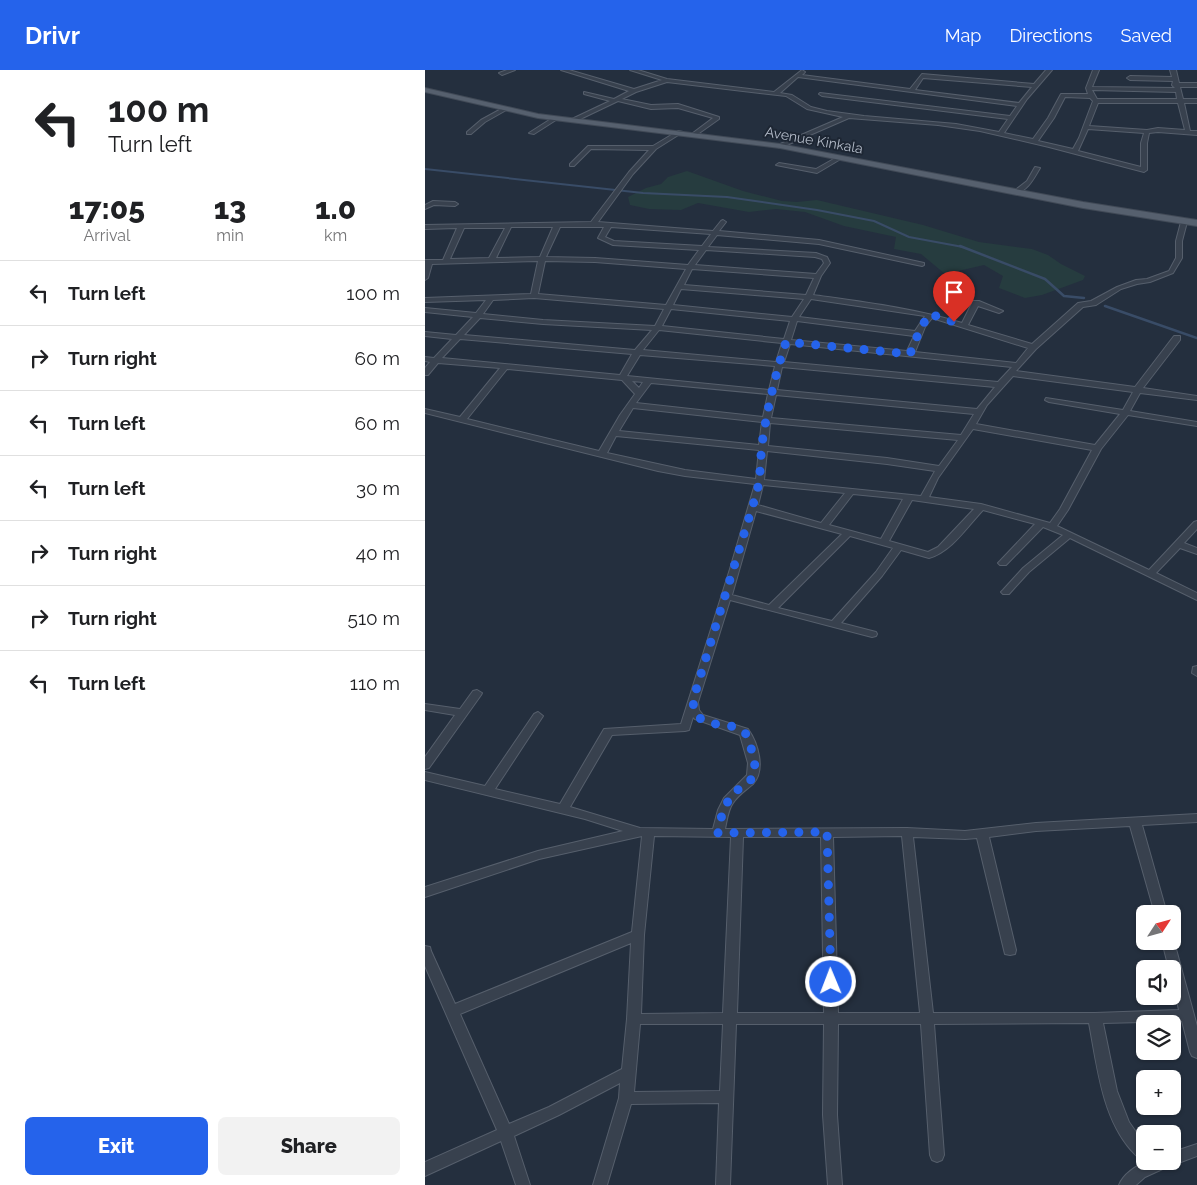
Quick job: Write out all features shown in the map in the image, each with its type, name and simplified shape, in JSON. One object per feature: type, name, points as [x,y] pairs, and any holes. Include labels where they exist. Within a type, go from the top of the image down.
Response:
[{"type":"main road","name":"Avenue Kinkala","points":[[425,90],[505,109],[556,118],[780,146],[1083,206],[1197,223]]},
{"type":"street","points":[[503,73],[512,70]]},
{"type":"street","points":[[563,70],[635,91]]},
{"type":"street","points":[[633,70],[667,80],[776,93],[792,97],[801,105],[847,117],[930,123],[1000,134],[1144,170],[1144,143],[1147,132]]},
{"type":"street","points":[[776,93],[799,76],[803,70]]},
{"type":"street","points":[[1000,134],[1021,104],[1049,70]]},
{"type":"street","points":[[1091,96],[1089,88],[1096,70]]},
{"type":"street","points":[[1173,70],[1175,85],[1188,132]]},
{"type":"street","points":[[799,76],[1021,104]]},
{"type":"street","points":[[911,91],[922,76],[1036,86]]},
{"type":"street","points":[[1130,78],[1175,85]]},
{"type":"street","points":[[574,120],[635,91],[667,80]]},
{"type":"street","points":[[1089,88],[1197,85]]},
{"type":"street","points":[[586,93],[651,107],[678,106],[717,118],[695,134]]},
{"type":"street","points":[[904,111],[925,93]]},
{"type":"street","points":[[822,94],[1011,118]]},
{"type":"street","points":[[1034,142],[1051,118],[1063,95],[1091,96],[1096,100],[1197,101]]},
{"type":"street","points":[[1074,152],[1096,100]]},
{"type":"street","points":[[469,133],[483,121],[505,109]]},
{"type":"street","points":[[895,121],[899,116]]},
{"type":"street","points":[[780,146],[847,117]]},
{"type":"street","points":[[533,133],[556,118]]},
{"type":"street","points":[[1085,127],[1147,132],[1158,130],[1197,133]]},
{"type":"street","points":[[593,224],[631,173],[654,148],[680,132]]},
{"type":"street","points":[[572,165],[590,147],[654,148]]},
{"type":"street","points":[[779,165],[817,171],[841,157]]},
{"type":"street","points":[[1016,192],[1029,182],[1037,168]]},
{"type":"street","points":[[425,206],[433,203],[455,204]]},
{"type":"street","points":[[623,377],[639,351],[657,328],[689,267],[723,222]]},
{"type":"street","points":[[924,498],[979,412],[1009,372],[1033,348],[1081,305],[1093,303],[1119,288],[1136,282],[1148,281],[1171,272],[1177,266],[1179,241],[1184,222]]},
{"type":"street","points":[[563,810],[608,732],[685,727],[760,481],[765,420],[786,342],[794,319],[809,297],[818,276],[827,263],[827,260],[821,256],[605,241],[601,238],[609,224]]},
{"type":"street","points":[[425,227],[609,224],[717,232],[819,242],[922,264]]},
{"type":"street","points":[[534,296],[541,259],[557,225]]},
{"type":"street","points":[[445,261],[461,227]]},
{"type":"street","points":[[492,260],[508,227]]},
{"type":"street","points":[[425,278],[427,262],[541,259],[595,260],[818,276]]},
{"type":"street","points":[[679,288],[809,297],[930,314],[1033,348]]},
{"type":"street","points":[[425,300],[534,296],[794,319],[919,334]]},
{"type":"street","points":[[425,373],[435,359],[459,336],[491,298]]},
{"type":"street","points":[[964,326],[976,303],[999,311]]},
{"type":"street","points":[[425,310],[477,316],[657,328],[1017,365]]},
{"type":"street","points":[[910,354],[930,314]]},
{"type":"street","points":[[425,334],[574,348],[639,351],[1000,386]]},
{"type":"street","points":[[1052,526],[1064,510],[1097,448],[1125,413],[1138,389],[1177,338]]},
{"type":"street","points":[[425,358],[979,412]]},
{"type":"street","points":[[461,421],[505,367]]},
{"type":"street","points":[[1009,372],[1197,398]]},
{"type":"street","points":[[623,377],[639,393]]},
{"type":"street","points":[[601,454],[613,432],[649,380]]},
{"type":"street","points":[[1049,400],[1197,424]]},
{"type":"street","points":[[631,405],[765,420],[964,438]]},
{"type":"street","points":[[425,411],[685,473],[924,498],[981,507],[1052,526],[1197,596]]},
{"type":"street","points":[[971,426],[1097,448]]},
{"type":"street","points":[[613,432],[887,461],[941,469]]},
{"type":"street","points":[[823,526],[851,491]]},
{"type":"street","points":[[884,543],[909,497]]},
{"type":"street","points":[[753,507],[929,555],[936,553],[957,534],[981,507]]},
{"type":"street","points":[[1003,563],[1041,522]]},
{"type":"street","points":[[1151,573],[1197,524]]},
{"type":"street","points":[[771,609],[848,533]]},
{"type":"street","points":[[1006,592],[1026,570],[1069,534]]},
{"type":"street","points":[[1179,544],[1197,550]]},
{"type":"street","points":[[834,625],[899,548]]},
{"type":"street","points":[[726,596],[872,634]]},
{"type":"street","points":[[425,765],[477,692]]},
{"type":"street","points":[[693,700],[694,711],[699,717],[740,730],[747,736],[756,770],[753,778],[732,796],[725,806],[718,833]]},
{"type":"street","points":[[425,707],[462,713]]},
{"type":"street","points":[[487,792],[538,716]]},
{"type":"street","points":[[425,776],[563,810],[642,832]]},
{"type":"street","points":[[425,892],[538,854],[642,832],[907,832],[982,834],[1036,827],[1197,818]]},
{"type":"street","points":[[1135,821],[1158,905]]},
{"type":"street","points":[[600,1185],[626,1098],[634,1019],[642,832]]},
{"type":"street","points":[[827,832],[831,1019],[830,1115],[835,1185]]},
{"type":"street","points":[[907,832],[927,1019],[937,1155]]},
{"type":"street","points":[[723,1185],[737,833]]},
{"type":"street","points":[[982,834],[1010,950]]},
{"type":"street","points":[[452,1011],[637,935]]},
{"type":"street","points":[[1170,950],[1197,1052]]},
{"type":"street","points":[[425,952],[506,1133],[523,1185]]},
{"type":"street","points":[[634,1019],[1095,1018],[1187,1015]]},
{"type":"street","points":[[1095,1018],[1108,1083],[1118,1114],[1130,1136],[1136,1142]]},
{"type":"street","points":[[425,1170],[554,1110],[629,1072]]},
{"type":"street","points":[[626,1098],[726,1097]]},
{"type":"street","points":[[1181,1155],[1197,1150]]},
{"type":"street","points":[[1126,1185],[1142,1170]]},
{"type":"green space","points":[[687,171],[743,191],[782,201],[817,200],[923,225],[979,242],[1032,249],[1048,255],[1085,276],[1083,280],[1042,295],[1025,298],[999,288],[1003,276],[984,265],[945,274],[921,254],[894,249],[896,237],[844,226],[805,212],[776,209],[749,212],[698,203],[681,210],[649,209],[630,205],[628,197],[646,188],[661,184],[668,177]]},
{"type":"waterway","points":[[425,169],[643,193],[727,197],[817,210],[874,221],[909,237],[962,247]]},
{"type":"waterway","points":[[962,247],[1045,279],[1064,296],[1084,298]]},
{"type":"waterway","points":[[1105,306],[1197,338]]},
{"type":"route","points":[[831,982],[827,832],[718,833],[725,806],[732,796],[753,778],[756,770],[747,736],[744,732],[705,721],[695,714],[693,700],[747,530],[760,481],[765,420],[786,342],[910,354],[921,327],[930,314],[954,322]]}]
